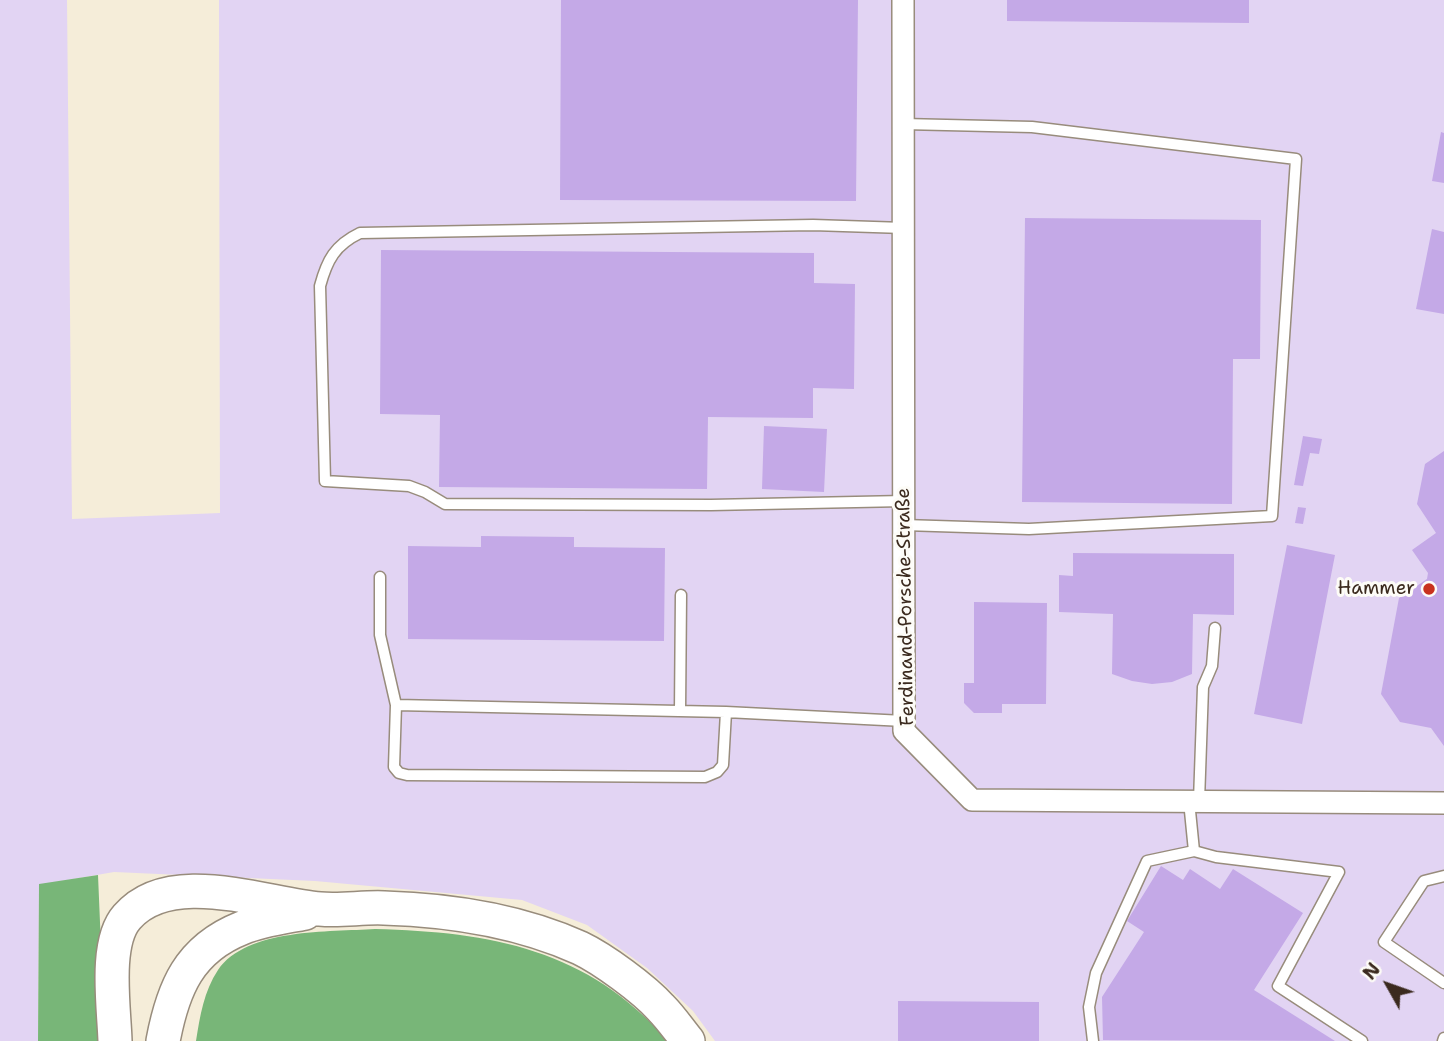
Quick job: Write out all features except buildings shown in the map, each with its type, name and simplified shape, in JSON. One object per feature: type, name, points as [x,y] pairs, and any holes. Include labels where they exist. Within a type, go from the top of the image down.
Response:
[{"type":"main road","points":[[115,1041],[113,982],[116,938],[128,915],[165,892],[208,892],[321,909],[384,908],[473,915],[526,926],[582,949],[626,978],[660,1006],[688,1041]]},
{"type":"main road","points":[[163,1041],[174,994],[193,961],[207,948],[244,926],[321,909]]},
{"type":"street","name":"Ferdinand-Porsche-Straße","points":[[903,0],[904,730],[972,800],[1444,803]]},
{"type":"lane","points":[[903,124],[1032,127],[1296,159],[1272,516],[1029,529],[904,524]]},
{"type":"lane","points":[[904,228],[813,225],[360,233],[343,241],[326,267],[320,286],[325,481],[409,486],[445,504],[711,505],[904,501]]},
{"type":"lane","points":[[380,577],[380,635],[396,705],[394,767],[399,773],[705,777],[717,772],[723,765],[726,712]]},
{"type":"lane","points":[[680,711],[681,595]]},
{"type":"lane","points":[[1194,851],[1194,801],[1203,687],[1212,666],[1215,628]]},
{"type":"lane","points":[[396,705],[726,712],[904,721]]},
{"type":"lane","points":[[1093,1041],[1089,1007],[1096,973],[1147,861],[1194,851],[1216,857],[1339,872],[1278,986],[1362,1041]]},
{"type":"lane","points":[[1444,876],[1424,881],[1384,942],[1444,983]]},
{"type":"shaded area","points":[[0,0],[67,0],[72,519],[220,513],[219,0],[1444,0],[1444,1041],[715,1041],[693,1011],[647,968],[587,925],[522,900],[315,881],[114,872],[39,885],[38,1041],[0,1041]]},
{"type":"green space","points":[[98,875],[105,1041],[38,1041],[39,884]]},
{"type":"green space","points":[[375,929],[458,935],[498,941],[535,952],[571,966],[605,985],[637,1010],[668,1041],[196,1041],[209,986],[218,970],[231,956],[248,946],[290,935]]},
{"type":"place","name":"Hammer","points":[[1429,589]]}]
